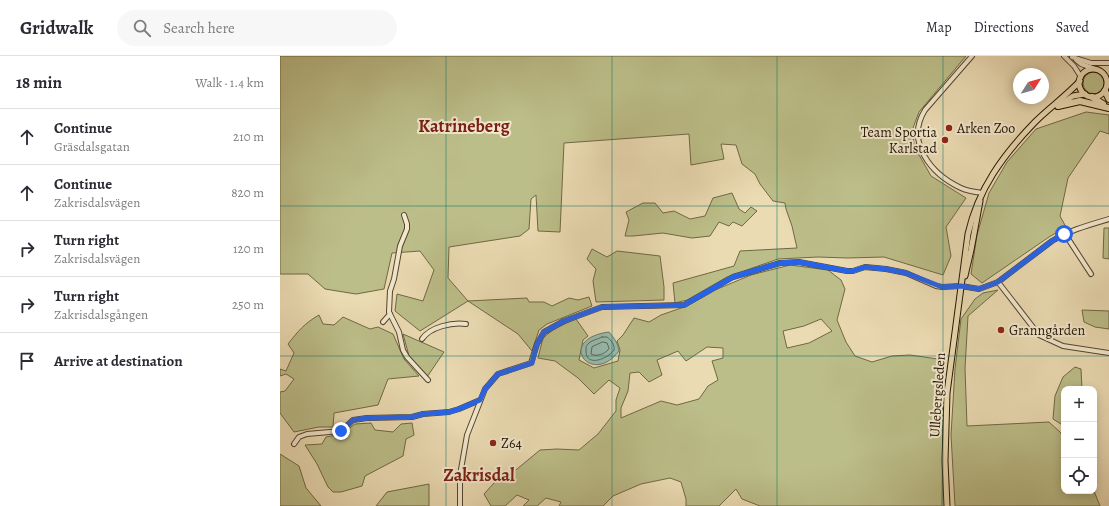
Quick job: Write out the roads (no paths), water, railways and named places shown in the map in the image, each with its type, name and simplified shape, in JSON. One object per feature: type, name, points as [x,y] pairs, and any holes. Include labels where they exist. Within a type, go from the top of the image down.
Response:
[{"type":"highway","points":[[1105,91],[1109,99]]},
{"type":"highway","points":[[1092,97],[1109,108]]},
{"type":"highway","points":[[1058,106],[1080,101],[1109,108]]},
{"type":"main road","points":[[1095,69],[1104,75],[1108,83],[1105,91],[1099,96],[1092,97],[1085,94],[1081,88],[1080,79],[1087,71],[1095,69]]},
{"type":"main road","points":[[1101,72],[1109,70]]},
{"type":"main road","name":"Ullebergsleden","points":[[947,506],[945,461],[947,392],[971,220],[982,193],[995,170],[1011,149],[1034,123],[1080,79]]},
{"type":"main road","name":"Ullebergsleden","points":[[1044,114],[1073,96],[1085,94]]},
{"type":"street","points":[[972,56],[922,114],[917,128],[918,142],[924,156],[934,170],[947,181],[962,189],[982,193]]},
{"type":"street","points":[[1064,56],[1074,66],[1080,79]]},
{"type":"street","points":[[1072,56],[1091,63],[1109,63]]},
{"type":"street","points":[[1072,56],[1081,64],[1095,69]]},
{"type":"street","points":[[404,215],[407,229],[400,246],[394,279],[390,291],[390,314],[399,332],[403,350],[407,357],[428,380]]},
{"type":"street","points":[[460,506],[460,475],[467,434],[485,389],[498,374],[532,363],[537,344],[544,332],[564,321],[602,307],[684,305],[733,277],[772,264],[799,262],[851,271],[865,267],[886,269],[906,273],[936,286],[961,286],[979,289],[998,282],[1052,241],[1064,234],[1109,219]]},
{"type":"street","points":[[1064,234],[1091,274]]},
{"type":"street","points":[[998,282],[1039,335],[1063,346],[1109,353]]},
{"type":"street","points":[[383,322],[390,314]]},
{"type":"street","points":[[422,339],[428,332],[440,327],[466,324]]},
{"type":"street","points":[[294,444],[299,437],[307,434],[341,431],[353,420],[367,418],[412,417],[423,414],[449,412],[480,400]]},
{"type":"street","points":[[461,497],[464,506]]},
{"type":"water","points":[[609,332],[617,343],[619,351],[608,361],[598,365],[589,363],[583,358],[581,351],[584,343],[593,336]]},
{"type":"place","name":"Arken Zoo","points":[[949,128]]},
{"type":"place","name":"Team Sportia Karlstad","points":[[945,140]]},
{"type":"place","name":"Granngården","points":[[1001,330]]},
{"type":"place","name":"Z64","points":[[493,443]]},
{"type":"district","name":"Katrineberg","points":[[464,126]]},
{"type":"district","name":"Zakrisdal","points":[[479,475]]}]
